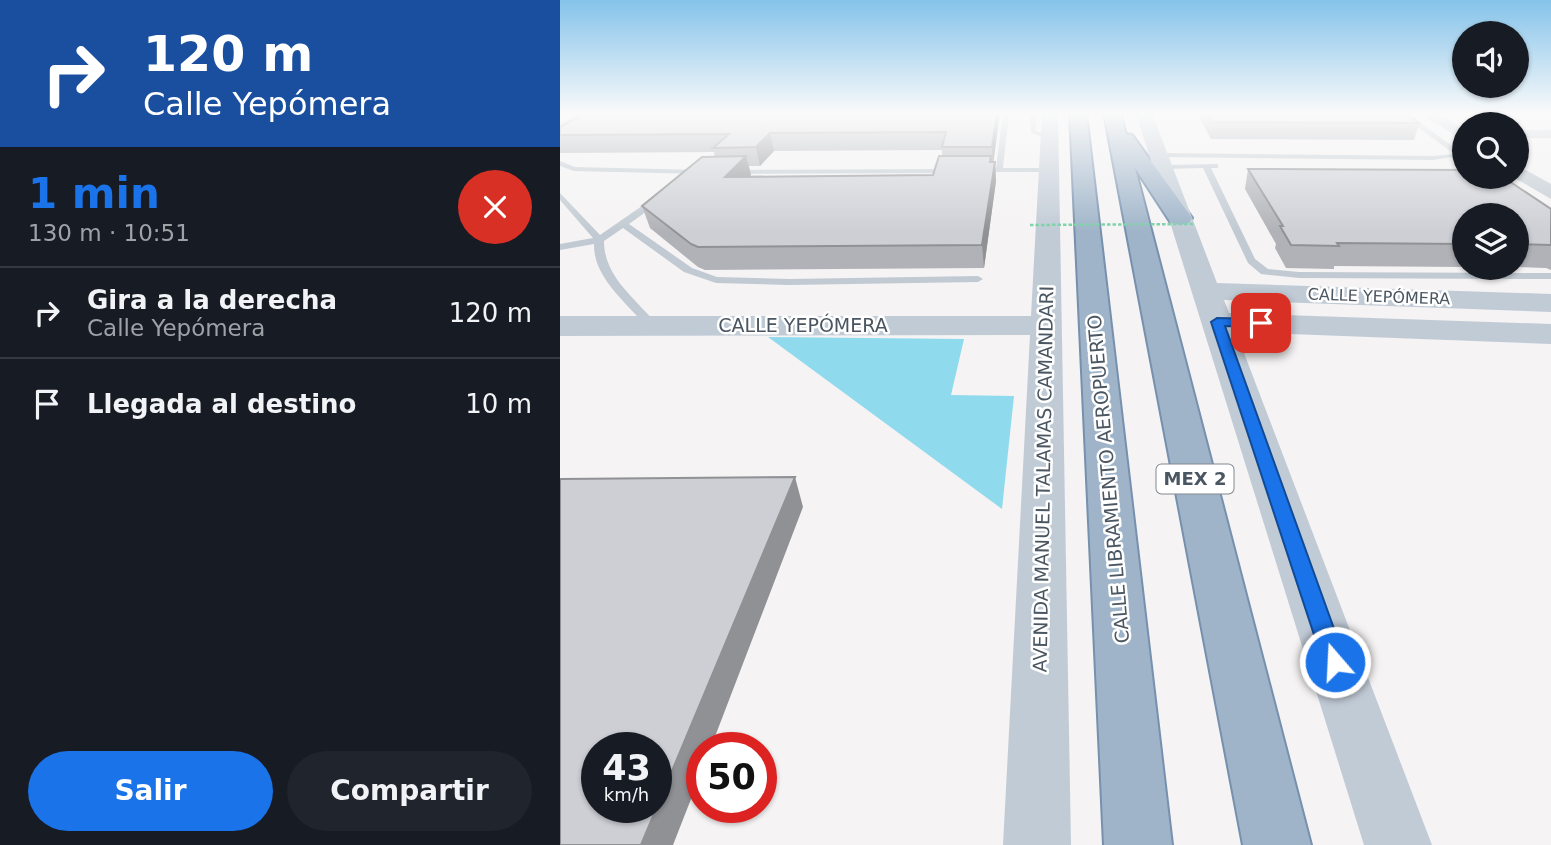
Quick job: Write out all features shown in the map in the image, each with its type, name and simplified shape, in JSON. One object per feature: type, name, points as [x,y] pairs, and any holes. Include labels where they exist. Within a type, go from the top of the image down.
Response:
[{"type":"highway","name":"CALLE LIBRAMIENTO AEROPUERTO","points":[[1081,152],[1138,845]]},
{"type":"highway","name":"MEX 2","points":[[1087,152],[1277,845]]},
{"type":"highway","points":[[1110,152],[1187,221]]},
{"type":"main road","name":"AVENIDA MANUEL TALAMAS CAMANDARI","points":[[1037,845],[1045,325],[1074,152]]},
{"type":"main road","points":[[1142,152],[1162,161],[1187,221],[1212,307],[1398,845]]},
{"type":"main road","name":"CALLE YEPÓMERA","points":[[1212,307],[1551,303]]},
{"type":"main road","name":"CALLE YEPÓMERA","points":[[1212,307],[1551,334]]},
{"type":"main road","name":"CALLE YEPÓMERA","points":[[560,326],[1045,325]]},
{"type":"street","points":[[1529,179],[1551,193]]},
{"type":"lane","points":[[999,170],[1001,152]]},
{"type":"lane","points":[[719,172],[999,170],[1030,152]]},
{"type":"lane","points":[[1162,161],[1433,158],[1461,155],[1457,152]]},
{"type":"lane","points":[[1162,161],[1220,166]]},
{"type":"lane","points":[[560,163],[574,169],[706,172]]},
{"type":"lane","points":[[1260,166],[1452,165]]},
{"type":"lane","points":[[1206,166],[1247,257],[1265,272],[1299,275],[1551,276]]},
{"type":"lane","points":[[681,183],[692,172]]},
{"type":"lane","points":[[560,247],[599,240],[671,190]]},
{"type":"lane","points":[[560,195],[599,240],[600,261],[652,326]]},
{"type":"lane","points":[[622,223],[688,270],[716,279],[789,282],[978,279]]},
{"type":"path","points":[[1030,225],[1187,221]]},
{"type":"water","points":[[768,337],[964,339],[951,395],[1014,396],[1002,509]]},
{"type":"building","points":[[746,156],[725,177],[933,175],[939,156],[991,156],[990,162],[995,162],[982,245],[698,247],[642,206],[702,157]]},
{"type":"building","points":[[1248,169],[1452,170],[1452,189],[1521,189],[1551,209],[1551,245],[1529,244],[1529,203],[1452,203],[1452,244],[1291,245],[1280,226],[1283,226]]},
{"type":"building","points":[[795,477],[688,732],[686,732],[672,771],[672,732],[581,732],[581,823],[650,823],[641,845],[560,845],[560,479]]},
{"type":"route","points":[[1261,323],[1217,322],[1335,662]]}]
